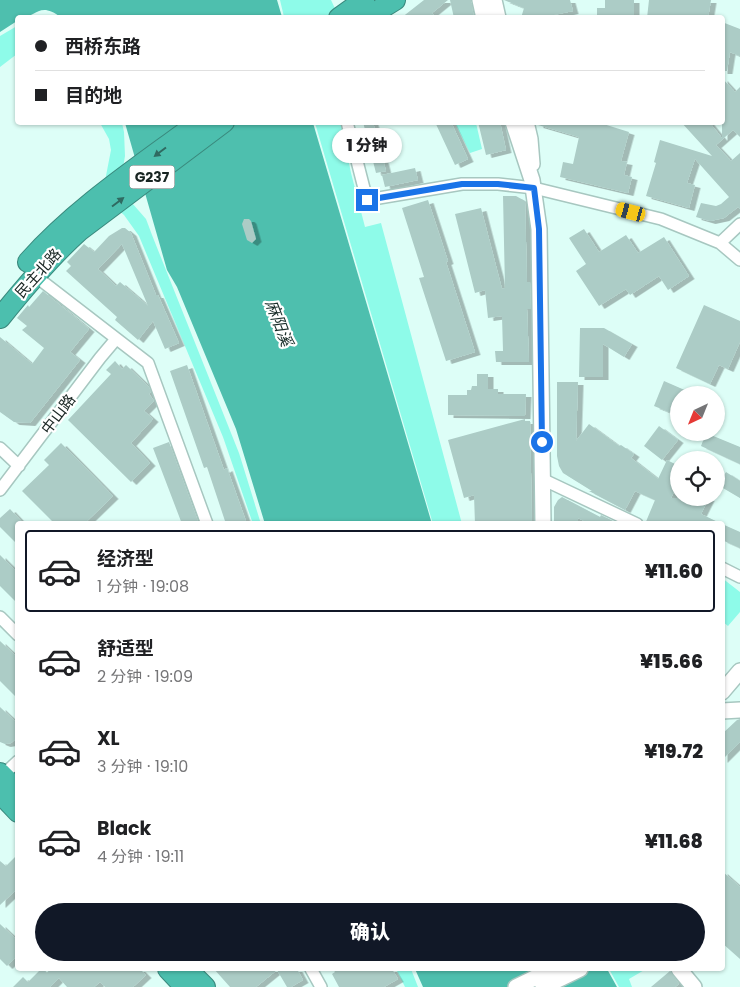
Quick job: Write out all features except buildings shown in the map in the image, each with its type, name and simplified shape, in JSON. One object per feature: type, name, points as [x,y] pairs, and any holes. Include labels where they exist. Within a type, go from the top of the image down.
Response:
[{"type":"highway","points":[[349,15],[372,8]]},
{"type":"highway","name":"G237","points":[[75,224],[195,125]]},
{"type":"highway","name":"G237","points":[[75,224],[220,125]]},
{"type":"highway","name":"民主北路","points":[[0,318],[34,275],[57,251],[75,224]]},
{"type":"highway","name":"民主北路","points":[[0,296],[49,239],[75,224]]},
{"type":"highway","points":[[1,780],[15,789]]},
{"type":"highway","points":[[1,780],[15,806]]},
{"type":"highway","points":[[170,971],[185,987]]},
{"type":"highway","points":[[189,971],[205,987]]},
{"type":"main road","points":[[480,0],[483,15]]},
{"type":"main road","points":[[494,0],[497,15]]},
{"type":"main road","points":[[514,125],[534,188]]},
{"type":"main road","points":[[527,125],[530,139],[539,229],[543,521]]},
{"type":"main road","points":[[725,688],[740,671]]},
{"type":"main road","points":[[725,711],[740,710]]},
{"type":"main road","points":[[516,987],[549,971]]},
{"type":"main road","points":[[543,987],[576,971]]},
{"type":"main road","points":[[681,971],[694,987]]},
{"type":"street","points":[[348,125],[367,200],[462,184],[498,184],[534,188],[660,219],[720,243],[740,260]]},
{"type":"street","points":[[720,243],[740,224]]},
{"type":"street","points":[[34,275],[148,363],[206,521]]},
{"type":"street","name":"中山路","points":[[0,490],[116,339]]},
{"type":"street","points":[[0,448],[18,466]]},
{"type":"street","points":[[542,479],[630,521]]},
{"type":"street","points":[[725,570],[740,577]]},
{"type":"street","points":[[0,617],[15,632]]},
{"type":"street","points":[[1,780],[15,764]]},
{"type":"street","points":[[312,971],[321,987]]},
{"type":"shaded area","points":[[280,0],[331,0],[338,15],[284,15]]},
{"type":"shaded area","points":[[15,27],[15,56],[0,67],[0,36]]},
{"type":"shaded area","points":[[101,125],[122,125],[125,156],[122,174],[132,203],[146,219],[239,453],[260,521],[252,521],[223,437],[139,236],[124,215],[116,208],[104,186],[111,150],[109,139]]},
{"type":"shaded area","points":[[316,125],[341,125],[365,227],[381,223],[461,521],[432,521]]},
{"type":"shaded area","points":[[456,125],[476,125],[482,149],[470,153]]},
{"type":"shaded area","points":[[725,580],[740,592],[740,612],[728,626],[725,624]]},
{"type":"shaded area","points":[[397,971],[412,971],[418,987],[405,987]]},
{"type":"shaded area","points":[[610,971],[643,971],[629,979],[632,987],[619,987]]},
{"type":"water","points":[[0,0],[277,0],[281,15],[57,15],[48,10],[43,10],[30,15],[15,15],[15,22],[0,32]]},
{"type":"water","name":"麻阳溪","points":[[126,125],[314,125],[431,521],[264,521],[236,429],[177,287],[167,270]]},
{"type":"water","points":[[416,971],[608,971],[617,987],[423,987]]},
{"type":"route","points":[[367,200],[462,184],[498,184],[534,188],[539,229],[542,442]]}]
